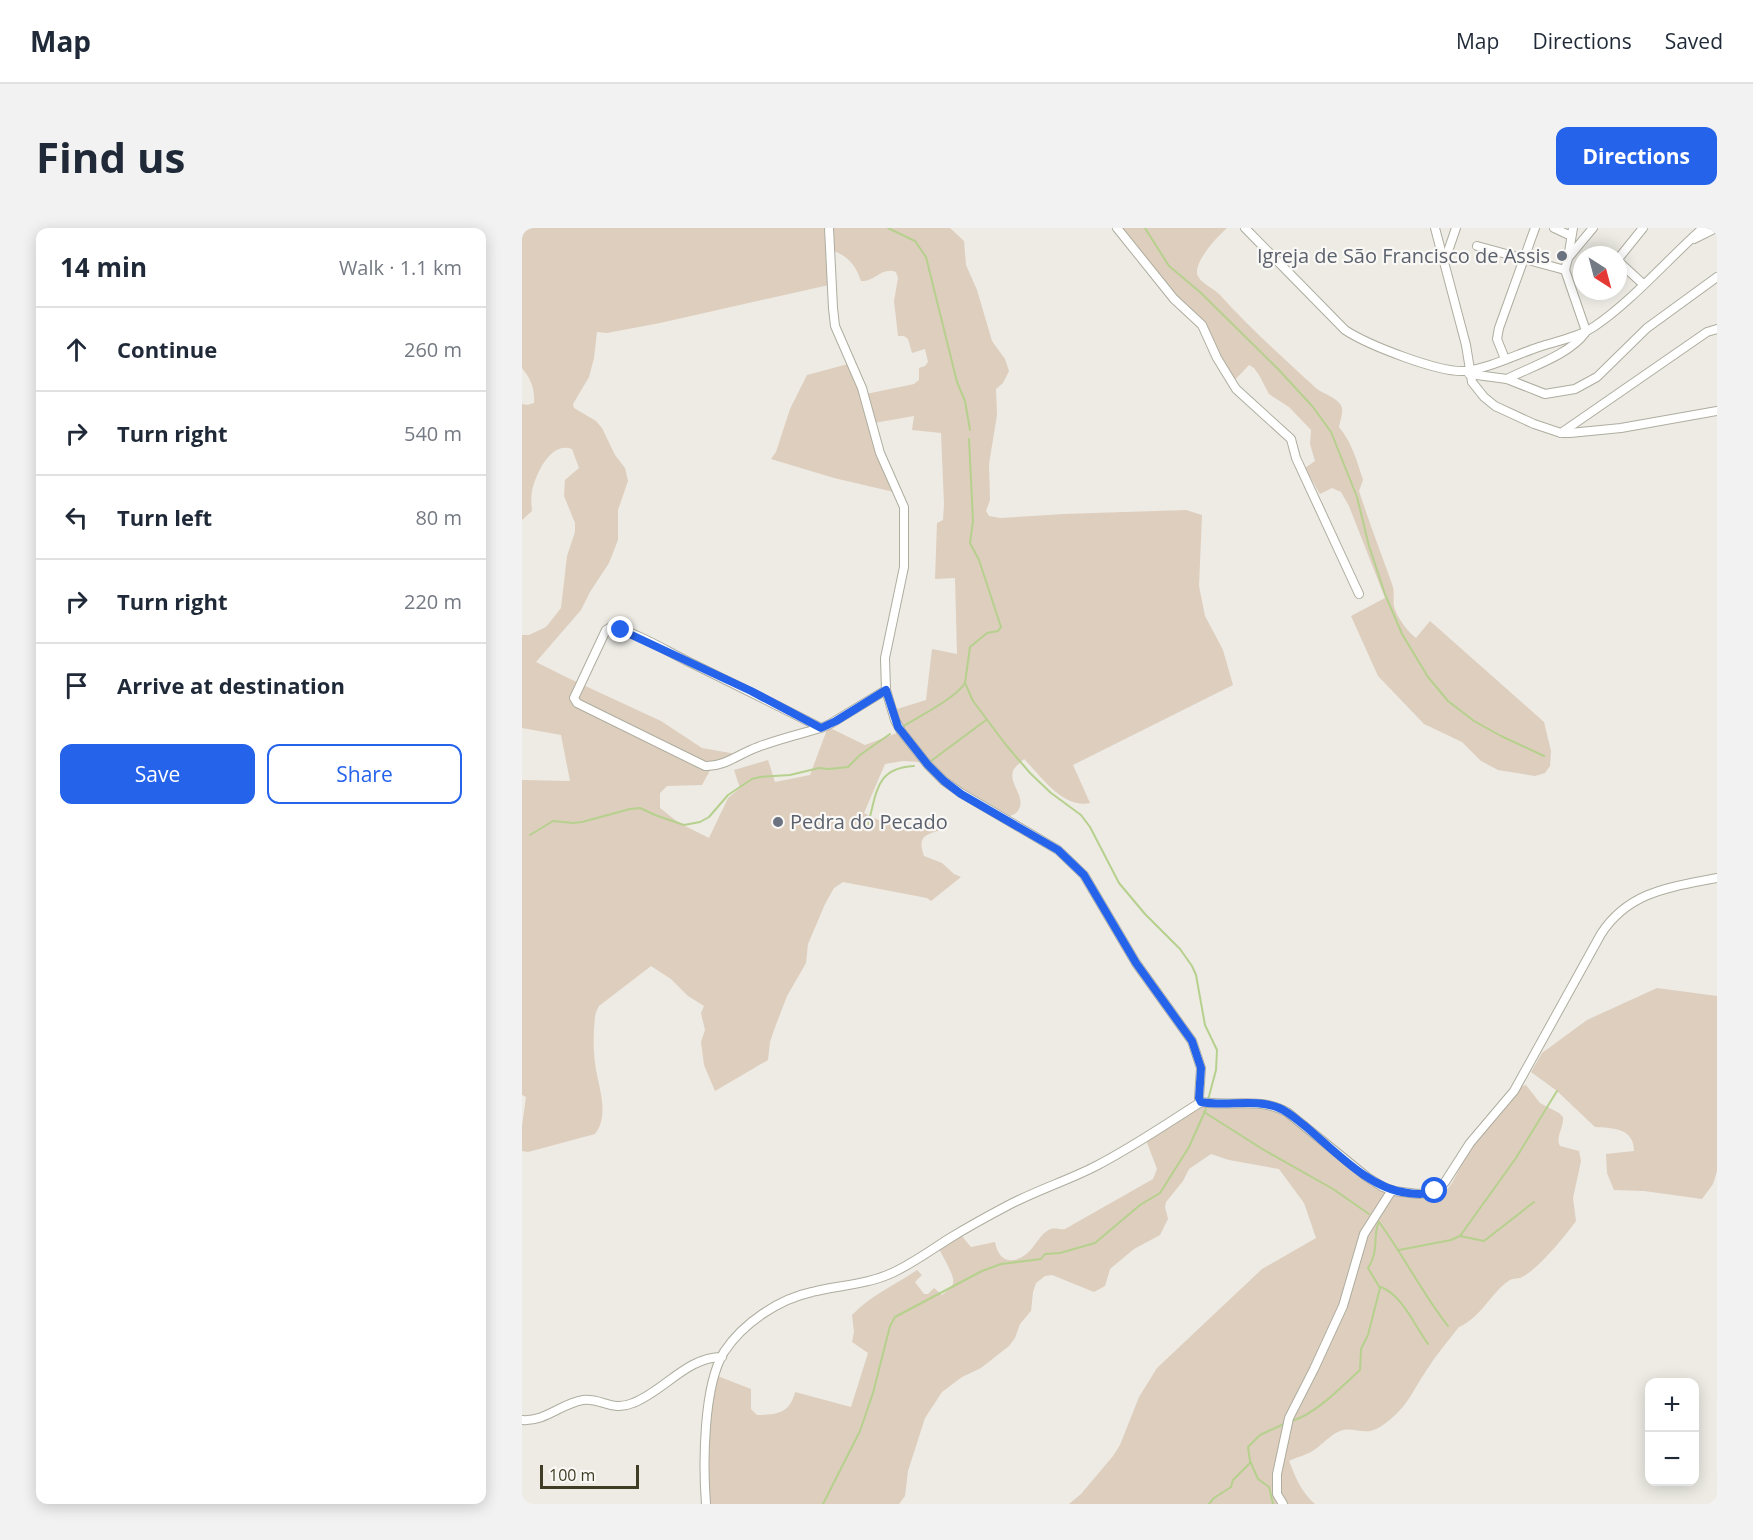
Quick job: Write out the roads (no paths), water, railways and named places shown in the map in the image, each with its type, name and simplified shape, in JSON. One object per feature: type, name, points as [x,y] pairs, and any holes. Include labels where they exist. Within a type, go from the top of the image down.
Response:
[{"type":"street","points":[[829,228],[836,326],[862,388],[880,453],[904,507],[904,567],[886,650],[886,690],[898,727],[928,765],[944,781],[961,794],[1058,850],[1084,875],[1136,963],[1192,1041],[1201,1068],[1199,1098],[1201,1102]]},
{"type":"street","points":[[1117,228],[1174,299],[1202,325],[1217,358],[1236,389],[1291,439],[1296,458],[1359,594]]},
{"type":"street","points":[[1245,228],[1333,319],[1353,335],[1398,354],[1449,370],[1507,379],[1545,394],[1582,386],[1605,370],[1647,328],[1717,277]]},
{"type":"street","points":[[1435,228],[1466,345],[1469,372],[1475,386],[1495,406],[1534,424],[1561,433],[1590,433],[1621,429],[1717,411]]},
{"type":"street","points":[[1445,261],[1456,228]]},
{"type":"street","points":[[1505,359],[1497,339],[1506,306],[1535,228]]},
{"type":"street","points":[[1554,228],[1572,232],[1565,270],[1586,331]]},
{"type":"street","points":[[1568,258],[1593,228]]},
{"type":"street","points":[[1627,248],[1643,228]]},
{"type":"street","points":[[1469,372],[1586,331],[1602,321],[1703,228]]},
{"type":"street","points":[[1692,240],[1716,228]]},
{"type":"street","points":[[1477,246],[1525,257],[1565,270]]},
{"type":"street","points":[[1627,269],[1643,284]]},
{"type":"street","points":[[1561,433],[1707,332],[1717,329]]},
{"type":"street","points":[[1507,379],[1565,349],[1576,342],[1586,331]]},
{"type":"street","points":[[821,728],[649,642],[611,627],[606,630],[574,698],[577,703],[705,766],[719,765],[755,748],[821,728],[886,690]]},
{"type":"street","points":[[706,1504],[704,1454],[716,1373],[731,1343],[781,1302],[812,1292],[856,1285],[894,1272],[1009,1205],[1070,1179],[1115,1155],[1201,1102],[1263,1104],[1281,1109],[1367,1177],[1392,1190],[1423,1194],[1438,1189],[1470,1143],[1514,1091],[1601,934],[1618,912],[1648,894],[1717,878]]},
{"type":"street","points":[[1283,1504],[1277,1494],[1276,1474],[1288,1418],[1343,1306],[1364,1234],[1392,1190]]},
{"type":"street","points":[[522,1420],[546,1416],[582,1400],[616,1407],[628,1405],[653,1393],[702,1360],[722,1357]]},
{"type":"waterway","points":[[888,228],[915,241],[926,257],[957,382],[965,401],[970,430]]},
{"type":"waterway","points":[[1145,228],[1169,266],[1200,292],[1279,370],[1313,407],[1331,432],[1357,497],[1369,546],[1385,594],[1402,634],[1428,677],[1448,701],[1474,721],[1544,756]]},
{"type":"waterway","points":[[969,439],[973,521],[970,543],[979,560],[1001,627],[998,631],[987,633],[970,647],[965,683],[973,701],[1030,773],[1051,793],[1081,815],[1090,827],[1119,883],[1145,914],[1180,949],[1192,966],[1196,975],[1205,1025],[1217,1050],[1216,1070],[1208,1100]]},
{"type":"waterway","points":[[902,727],[945,701],[965,683]]},
{"type":"waterway","points":[[931,761],[986,720]]},
{"type":"waterway","points":[[530,835],[553,821],[582,822],[640,808],[684,825],[700,822],[709,817],[728,795],[752,779],[790,775],[819,768],[848,767],[860,755],[890,734]]},
{"type":"waterway","points":[[868,824],[876,793],[885,777],[901,768],[914,766]]},
{"type":"waterway","points":[[1460,1236],[1516,1158],[1557,1091]]},
{"type":"waterway","points":[[823,1504],[860,1431],[873,1393],[890,1326],[895,1317],[982,1271],[1001,1264],[1041,1259],[1045,1254],[1060,1253],[1095,1243],[1140,1205],[1160,1193],[1189,1147],[1206,1109]]},
{"type":"waterway","points":[[1204,1112],[1264,1150],[1333,1189],[1369,1214]]},
{"type":"waterway","points":[[1399,1250],[1451,1240],[1460,1236],[1484,1241],[1534,1202]]},
{"type":"waterway","points":[[1379,1222],[1448,1326]]},
{"type":"waterway","points":[[1292,1421],[1319,1406],[1360,1370],[1361,1349],[1368,1335],[1380,1288],[1368,1268],[1374,1255],[1379,1222]]},
{"type":"waterway","points":[[1381,1287],[1389,1291],[1402,1304],[1428,1344]]},
{"type":"waterway","points":[[1273,1504],[1269,1487],[1258,1479],[1250,1461],[1248,1447],[1260,1435],[1286,1423]]},
{"type":"waterway","points":[[1209,1504],[1231,1487],[1233,1480],[1251,1462]]},
{"type":"place","name":"Igreja de São Francisco de Assis","points":[[1562,256]]},
{"type":"place","name":"Pedra do Pecado","points":[[778,822]]}]
